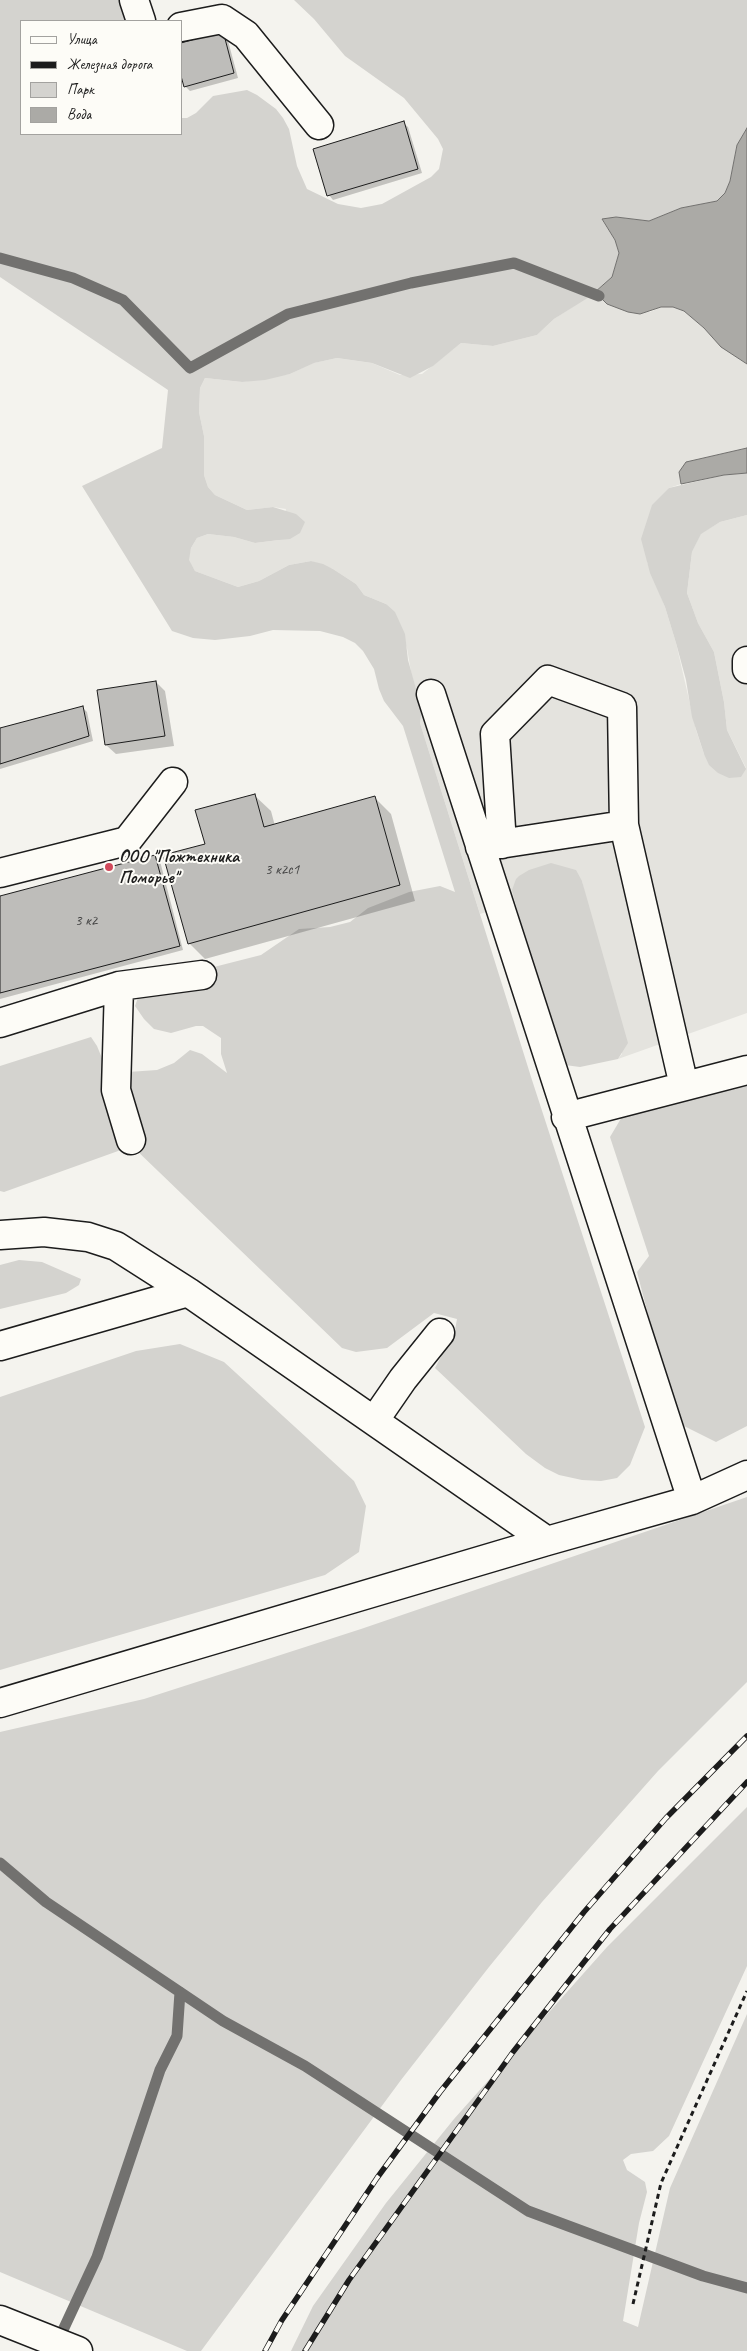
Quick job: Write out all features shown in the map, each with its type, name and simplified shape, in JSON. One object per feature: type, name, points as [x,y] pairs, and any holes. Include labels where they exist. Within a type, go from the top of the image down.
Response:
[{"type":"street","points":[[134,0],[141,20]]},
{"type":"street","points":[[182,27],[222,20],[246,35],[319,126]]},
{"type":"street","points":[[747,660],[747,669]]},
{"type":"street","points":[[491,845],[494,734],[548,680],[622,707],[624,825],[684,1086]]},
{"type":"street","points":[[431,694],[491,845],[566,1117],[692,1500]]},
{"type":"street","points":[[0,873],[127,841],[173,782]]},
{"type":"street","points":[[491,845],[624,825]]},
{"type":"street","points":[[0,1023],[119,986],[202,975]]},
{"type":"street","points":[[119,986],[116,1090],[131,1140]]},
{"type":"street","points":[[566,1117],[747,1070]]},
{"type":"street","points":[[0,1236],[44,1232],[88,1237],[116,1246],[188,1292],[547,1541]]},
{"type":"street","points":[[0,1346],[188,1292]]},
{"type":"street","points":[[374,1421],[403,1378],[440,1333]]},
{"type":"street","points":[[0,1704],[547,1541],[692,1500],[747,1475]]},
{"type":"street","points":[[0,2320],[78,2351]]},
{"type":"path","points":[[633,2304],[661,2183],[747,1991]]},
{"type":"shaded area","points":[[595,292],[607,304],[650,312],[661,307],[673,307],[684,311],[747,364],[747,448],[698,459],[679,472],[681,484],[669,488],[647,562],[665,607],[676,643],[696,730],[704,754],[746,768],[727,730],[724,702],[714,652],[698,623],[687,593],[692,552],[701,533],[720,522],[747,515],[747,1013],[618,1059],[622,1054],[582,881],[480,914],[420,723],[422,710],[411,672],[407,648],[386,604],[364,595],[356,584],[333,569],[311,561],[289,565],[259,581],[238,587],[195,571],[188,560],[191,548],[197,538],[208,534],[234,537],[255,543],[279,540],[286,509],[273,507],[247,510],[215,495],[208,487],[204,475],[204,436],[199,412],[200,388],[205,378],[242,382],[290,374],[313,363],[337,358],[372,363],[400,375],[422,374],[461,343],[493,346],[537,335],[554,319]]},
{"type":"green space","points":[[0,0],[127,0],[128,20],[20,20],[20,135],[182,135],[182,118],[187,118],[196,113],[213,96],[247,90],[276,109],[283,118],[289,129],[297,166],[307,189],[338,204],[361,208],[382,204],[431,177],[439,169],[443,149],[438,139],[404,98],[345,56],[314,19],[294,0],[747,0],[747,128],[737,145],[730,181],[725,193],[717,201],[681,208],[649,221],[616,217],[602,220],[615,240],[619,253],[612,277],[586,299],[554,319],[537,335],[493,346],[461,343],[433,366],[410,378],[372,363],[337,358],[314,363],[290,374],[265,380],[242,382],[205,378],[200,388],[199,412],[204,436],[204,475],[208,487],[215,495],[247,510],[273,507],[296,514],[305,522],[300,533],[290,539],[255,543],[234,537],[208,534],[197,538],[191,548],[189,560],[195,571],[238,587],[259,581],[289,565],[311,561],[323,564],[356,584],[364,595],[386,604],[395,612],[405,634],[408,660],[422,710],[420,723],[532,1080],[645,1427],[630,1465],[617,1478],[601,1481],[582,1480],[559,1475],[545,1468],[526,1454],[435,1368],[455,1330],[457,1319],[434,1313],[387,1348],[356,1352],[342,1348],[132,1146],[4,1192],[0,1191],[0,1066],[91,1037],[104,1063],[128,1072],[157,1070],[174,1063],[190,1050],[202,1054],[227,1073],[221,1054],[221,1038],[203,1026],[171,1033],[154,1029],[135,1006],[140,992],[210,968],[261,955],[299,929],[330,927],[350,922],[368,908],[409,892],[440,886],[455,892],[403,726],[384,701],[374,669],[363,651],[355,643],[343,637],[320,631],[273,630],[250,636],[215,640],[193,638],[172,631],[82,486],[162,448],[168,390],[0,277]]},
{"type":"green space","points":[[747,473],[747,515],[720,522],[701,534],[692,552],[687,593],[698,623],[714,652],[724,702],[727,730],[746,769],[741,777],[729,778],[718,773],[709,765],[704,754],[692,717],[686,680],[676,643],[665,607],[650,573],[641,539],[652,505],[669,488],[724,475]]},
{"type":"green space","points":[[551,863],[576,870],[582,881],[628,1043],[618,1059],[580,1067],[565,1065],[554,1053],[512,890],[519,876],[529,870]]},
{"type":"green space","points":[[747,1082],[747,1426],[716,1442],[678,1423],[675,1418],[637,1272],[649,1256],[610,1137],[623,1115]]},
{"type":"green space","points":[[19,1260],[42,1262],[81,1279],[79,1285],[66,1293],[0,1309],[0,1265]]},
{"type":"green space","points":[[180,1344],[224,1362],[354,1481],[366,1506],[359,1552],[325,1575],[0,1670],[0,1397],[136,1351]]},
{"type":"green space","points":[[747,1497],[747,1682],[658,1771],[542,1902],[401,2080],[201,2351],[187,2351],[0,2272],[0,1732],[144,1699],[361,1629]]},
{"type":"green space","points":[[747,1807],[747,1966],[669,2136],[653,2151],[631,2154],[623,2160],[627,2170],[645,2182],[647,2192],[639,2223],[623,2321],[638,2327],[670,2188],[747,2014],[747,2351],[291,2351],[313,2306],[386,2203],[454,2119],[607,1947]]},
{"type":"water","points":[[747,128],[747,364],[721,347],[704,328],[684,311],[673,307],[661,307],[640,314],[628,312],[607,304],[595,292],[612,277],[619,253],[615,240],[602,219],[616,217],[649,221],[681,208],[717,201],[725,193],[730,181],[737,145]]},
{"type":"water","points":[[747,448],[747,473],[724,475],[681,484],[679,472],[686,462]]},
{"type":"building","points":[[223,31],[234,73],[184,87],[182,80],[182,43]]},
{"type":"building","points":[[404,121],[418,169],[327,196],[313,149]]},
{"type":"building","points":[[156,681],[165,736],[105,745],[97,690]]},
{"type":"building","points":[[83,706],[89,736],[0,764],[0,728]]},
{"type":"building","points":[[255,794],[264,827],[375,796],[400,885],[188,944],[163,855],[205,844],[195,810]]},
{"type":"building","points":[[155,855],[180,946],[0,993],[0,896]]},
{"type":"waterway","points":[[0,258],[73,278],[123,300],[190,368],[288,314],[411,283],[514,263],[599,296]]},
{"type":"waterway","points":[[0,1863],[46,1902],[223,2021],[305,2066],[528,2211],[703,2276],[747,2288]]},
{"type":"waterway","points":[[57,2343],[97,2257],[160,2070],[177,2036],[180,1992]]},
{"type":"railway","points":[[265,2351],[282,2320],[377,2178],[440,2092],[584,1912],[666,1818],[747,1736]]},
{"type":"railway","points":[[305,2351],[349,2280],[513,2052],[610,1929],[747,1782]]},
{"type":"place","name":"ООО \"Пожтехника Поморье\"","points":[[109,867]]}]
